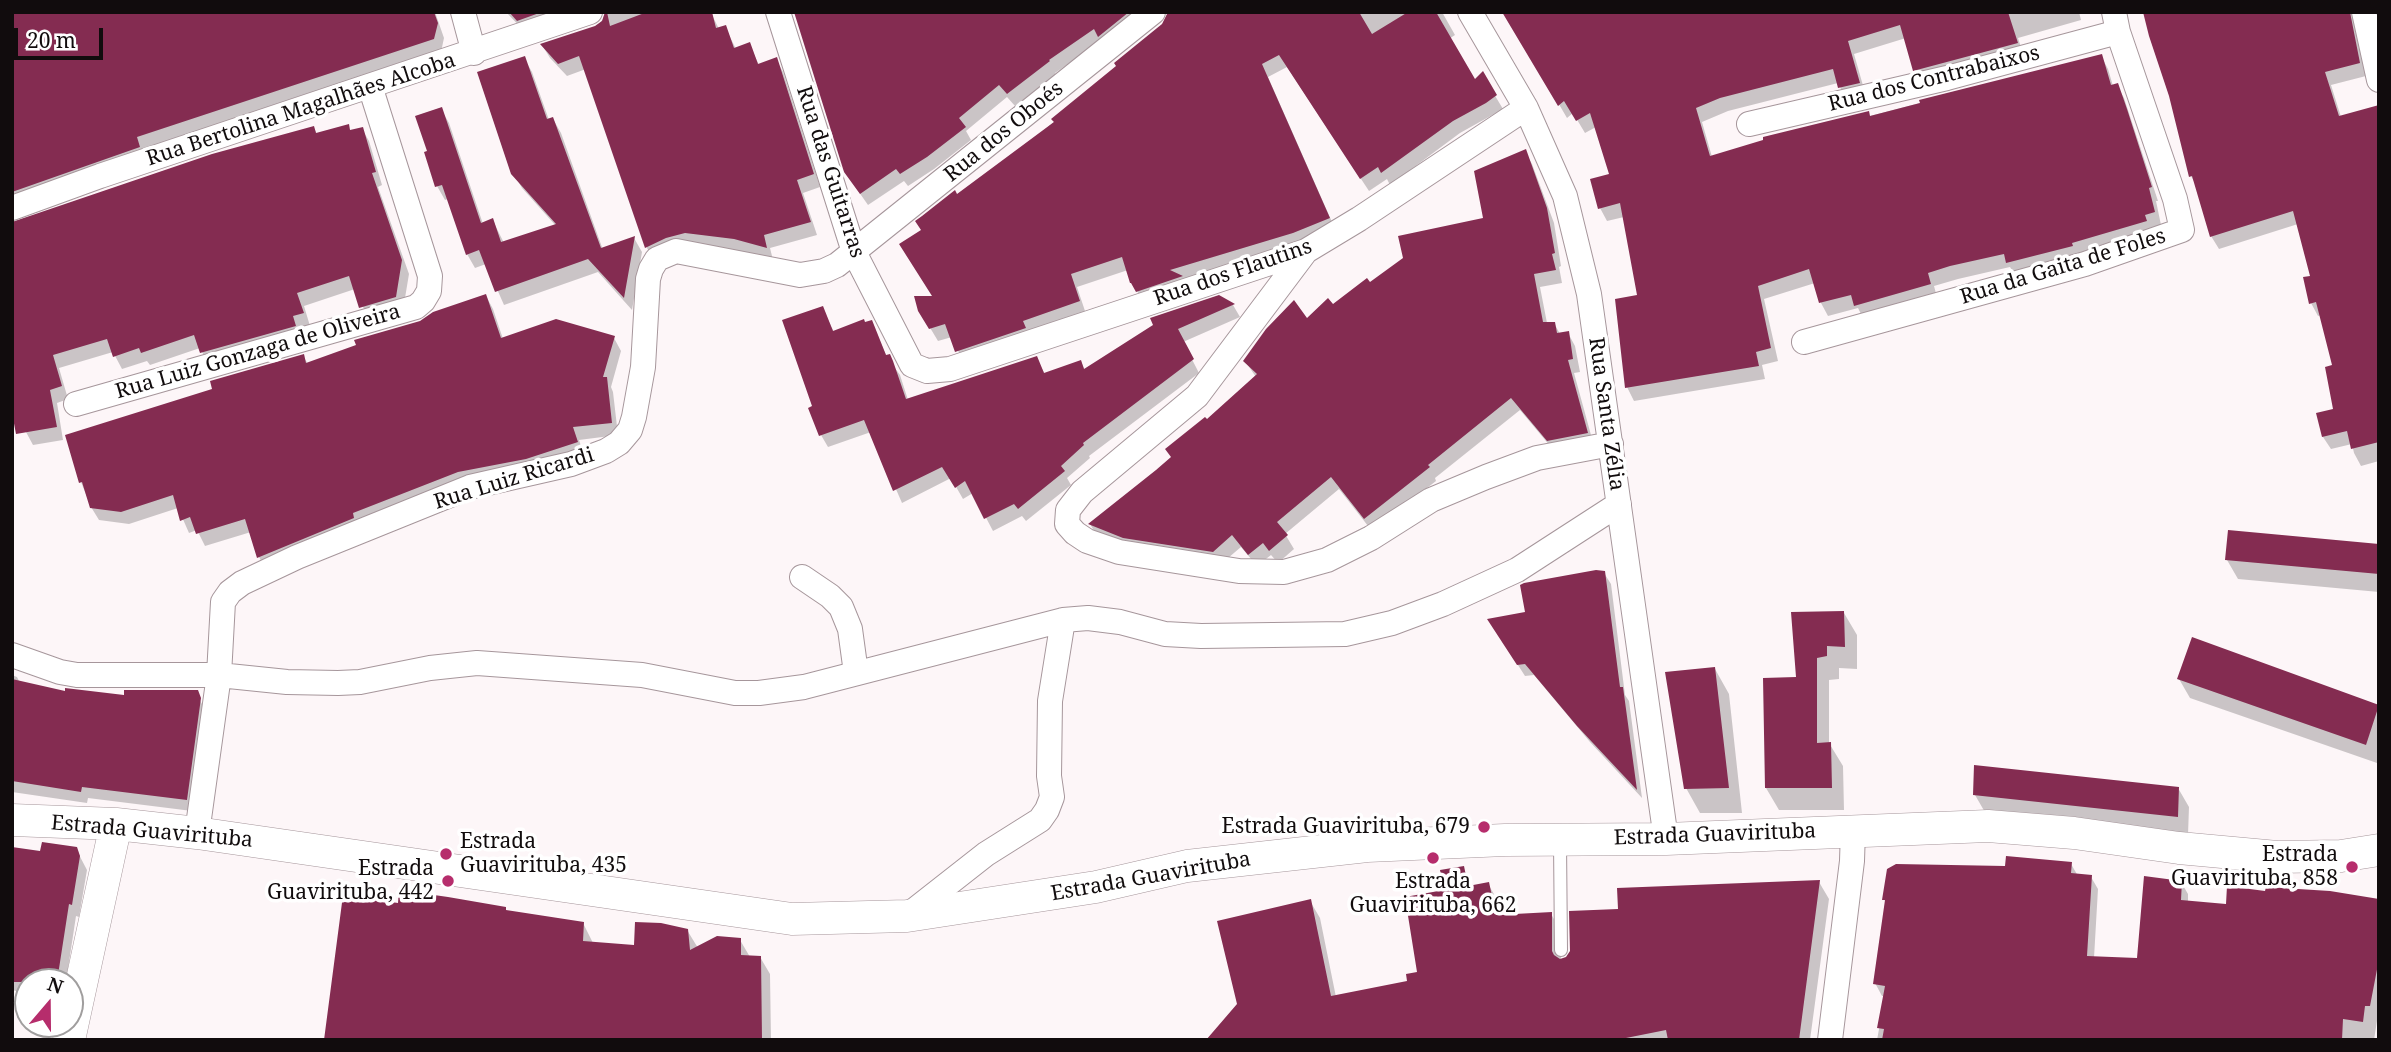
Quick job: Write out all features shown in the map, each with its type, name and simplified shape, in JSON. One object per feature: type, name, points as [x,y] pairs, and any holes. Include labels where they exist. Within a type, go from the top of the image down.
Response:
[{"type":"street","points":[[463,12],[474,53]]},
{"type":"street","name":"Rua Bertolina Magalhães Alcoba","points":[[12,208],[590,12]]},
{"type":"street","name":"Rua das Guitarras","points":[[778,12],[854,252],[912,365]]},
{"type":"street","name":"Rua dos Oboés","points":[[854,252],[1153,12]]},
{"type":"street","name":"Rua Santa Zélia","points":[[1470,12],[1526,108],[1565,196],[1589,294],[1667,839]]},
{"type":"street","points":[[2364,12],[2379,80]]},
{"type":"street","name":"Rua dos Contrabaixos","points":[[1749,124],[1947,78],[2116,22]]},
{"type":"street","name":"Rua da Gaita de Foles","points":[[1804,342],[2085,264],[2182,230],[2175,199],[2116,22]]},
{"type":"street","name":"Rua Luiz Gonzaga de Oliveira","points":[[76,404],[416,307],[423,300],[429,291],[430,276],[370,86]]},
{"type":"street","name":"Rua dos Flautins","points":[[912,365],[927,371],[950,369],[1307,251],[1526,108]]},
{"type":"street","name":"Rua Luiz Ricardi","points":[[197,833],[219,675],[223,602],[230,592],[242,583],[297,557],[470,487],[571,464],[606,451],[618,443],[630,430],[634,417],[644,357],[648,279],[657,259],[676,251],[800,275],[824,271],[854,252]]},
{"type":"street","points":[[1307,251],[1197,396],[1082,492],[1068,510],[1067,524],[1087,541],[1119,552],[1170,561],[1239,571],[1284,572],[1327,560],[1371,538],[1431,500],[1486,477],[1537,458],[1611,444]]},
{"type":"street","points":[[12,655],[60,672],[77,675],[219,675],[338,683],[360,682],[430,668],[477,663],[642,675],[736,693],[759,693],[804,687],[1063,620],[1088,618],[1120,622],[1165,634],[1201,636],[1345,634],[1392,623],[1443,604],[1517,570],[1619,504]]},
{"type":"street","points":[[802,577],[841,607],[850,629],[856,673]]},
{"type":"street","points":[[907,916],[986,854],[1040,821],[1047,810],[1052,797],[1049,776],[1049,701],[1063,620]]},
{"type":"street","name":"Estrada Guavirituba","points":[[12,820],[116,824],[197,833],[792,919],[907,916],[1096,887],[1187,866],[1367,846],[1667,839],[1988,826],[2074,833],[2277,858],[2341,856],[2379,850]]},
{"type":"street","points":[[69,1040],[116,824]]},
{"type":"street","points":[[1829,1040],[1852,861],[1853,830]]},
{"type":"lane","points":[[1560,840],[1560,950]]},
{"type":"building","points":[[12,12],[434,12],[438,23],[434,39],[137,137],[140,147],[12,192]]},
{"type":"building","points":[[509,12],[542,12],[517,21]]},
{"type":"building","points":[[605,12],[610,26],[647,12],[712,12],[716,28],[726,25],[734,48],[750,42],[758,64],[777,57],[814,174],[797,180],[811,222],[764,235],[767,248],[734,239],[685,233],[645,248],[579,56],[558,64],[540,44],[595,26],[602,21]]},
{"type":"building","points":[[794,12],[1129,12],[1098,37],[1094,29],[1007,94],[999,85],[959,118],[966,127],[927,157],[900,174],[896,169],[860,194],[844,172]]},
{"type":"building","points":[[1168,12],[1359,12],[1372,34],[1408,12],[1436,12],[1475,79],[1483,71],[1497,95],[1453,121],[1381,173],[1378,167],[1360,179],[1279,55],[1262,64],[1330,218],[1293,233],[1170,270],[1183,276],[1136,292],[1130,283],[1122,257],[1071,274],[1080,301],[1023,321],[1026,328],[955,352],[945,324],[929,329],[918,311],[914,296],[932,296],[899,244],[921,230],[915,221],[955,190],[957,194],[1054,122],[1051,119],[1162,24]]},
{"type":"building","points":[[1502,12],[2008,12],[2018,43],[1913,71],[1900,25],[1848,41],[1860,83],[1838,88],[1833,69],[1720,98],[1696,108],[1710,156],[1763,140],[1763,137],[1869,111],[1870,116],[1920,103],[1919,100],[2102,54],[2111,85],[2118,83],[2127,109],[2152,187],[2149,188],[2155,212],[2145,215],[2147,221],[2072,243],[2073,246],[2006,263],[2004,254],[1950,266],[1928,273],[1931,284],[1854,306],[1851,295],[1819,303],[1809,269],[1758,286],[1771,348],[1756,352],[1759,366],[1625,388],[1615,299],[1637,295],[1620,203],[1598,209],[1590,179],[1609,174],[1590,113],[1576,121],[1564,101],[1558,106]]},
{"type":"building","points":[[2143,12],[2350,12],[2360,63],[2325,72],[2339,116],[2379,105],[2379,442],[2351,449],[2347,431],[2322,437],[2316,413],[2333,409],[2325,367],[2332,365],[2316,302],[2309,304],[2303,277],[2310,276],[2293,211],[2210,237],[2192,176],[2189,177],[2169,96]]},
{"type":"building","points":[[525,56],[547,119],[553,117],[601,248],[635,236],[624,298],[588,259],[495,292],[479,250],[466,255],[442,185],[435,187],[415,116],[442,107],[481,223],[493,218],[501,242],[556,224],[511,174],[477,72]]},
{"type":"building","points":[[349,124],[350,130],[363,127],[376,172],[372,173],[402,260],[396,297],[359,308],[349,276],[297,293],[304,313],[293,316],[296,326],[200,353],[194,335],[141,353],[139,348],[113,357],[107,339],[53,355],[62,386],[50,390],[57,427],[16,434],[12,413],[12,222],[212,154],[314,126],[316,133]]},
{"type":"building","points":[[1526,149],[1547,208],[1555,253],[1552,254],[1556,270],[1534,274],[1543,322],[1555,322],[1557,333],[1569,331],[1573,359],[1568,360],[1588,433],[1547,441],[1511,398],[1364,519],[1331,477],[1277,522],[1288,535],[1269,551],[1263,543],[1248,555],[1232,535],[1213,552],[1123,538],[1088,524],[1171,457],[1165,449],[1205,417],[1207,419],[1257,374],[1243,361],[1266,329],[1294,300],[1307,318],[1328,298],[1333,304],[1367,278],[1370,282],[1403,258],[1398,236],[1483,218],[1474,171]]},
{"type":"building","points":[[486,294],[501,338],[556,319],[615,336],[603,377],[607,377],[612,423],[573,427],[578,442],[526,459],[458,472],[353,513],[354,518],[257,558],[245,519],[196,534],[190,517],[180,521],[173,495],[121,512],[90,508],[82,482],[79,483],[65,435],[212,389],[210,381],[304,354],[306,363],[356,345],[354,340],[420,321],[433,312]]},
{"type":"building","points":[[1219,295],[1235,304],[1178,329],[1194,359],[1083,443],[1084,445],[1061,466],[1065,471],[1018,509],[1014,504],[984,519],[965,481],[955,488],[942,467],[893,491],[864,420],[819,436],[808,408],[812,406],[782,320],[823,306],[833,331],[864,319],[865,322],[872,320],[886,355],[890,354],[906,399],[1037,356],[1044,373],[1081,360],[1084,369],[1153,325],[1150,318]]},
{"type":"building","points":[[2228,530],[2379,544],[2379,574],[2225,560]]},
{"type":"building","points":[[1596,570],[1605,571],[1637,790],[1577,726],[1525,664],[1517,665],[1487,619],[1525,612],[1520,585],[1524,583]]},
{"type":"building","points":[[1844,611],[1845,647],[1827,646],[1827,656],[1817,658],[1817,743],[1831,742],[1832,788],[1765,788],[1763,678],[1796,677],[1791,612]]},
{"type":"building","points":[[2192,637],[2379,705],[2366,745],[2177,679]]},
{"type":"building","points":[[1715,667],[1729,788],[1684,789],[1665,672]]},
{"type":"building","points":[[12,679],[65,691],[65,688],[124,695],[124,690],[198,690],[201,698],[187,800],[82,787],[81,792],[12,781]]},
{"type":"building","points":[[1974,765],[2179,787],[2178,817],[1973,795]]},
{"type":"building","points":[[42,842],[77,847],[80,856],[59,968],[14,968],[12,982],[12,847],[40,851]]},
{"type":"building","points":[[2006,856],[2072,862],[2071,873],[2092,875],[2087,956],[2137,958],[2144,876],[2182,881],[2181,900],[2226,904],[2227,886],[2265,891],[2266,887],[2330,891],[2379,899],[2379,959],[2370,1006],[2365,1006],[2363,1022],[2343,1019],[2342,1040],[1882,1040],[1884,1029],[1877,1028],[1885,986],[1873,984],[1887,869],[1896,864],[2005,866]]},
{"type":"building","points":[[1464,866],[1468,886],[1489,882],[1496,915],[1552,912],[1552,951],[1560,959],[1566,957],[1570,951],[1569,911],[1618,909],[1617,888],[1820,880],[1799,1040],[1668,1040],[1666,1030],[1616,1040],[1206,1040],[1237,1004],[1217,921],[1311,899],[1331,996],[1407,981],[1406,974],[1417,972],[1405,897],[1444,890],[1440,870]]},
{"type":"building","points":[[399,890],[584,922],[583,941],[634,945],[635,922],[661,923],[688,929],[690,950],[717,936],[741,938],[741,955],[761,956],[762,1039],[324,1040],[343,895],[398,903]]},
{"type":"place","name":"Estrada Guavirituba, 679","points":[[1484,827]]},
{"type":"place","name":"Estrada Guavirituba, 435","points":[[446,854]]},
{"type":"place","name":"Estrada Guavirituba, 662","points":[[1433,858]]},
{"type":"place","name":"Estrada Guavirituba, 858","points":[[2352,867]]},
{"type":"place","name":"Estrada Guavirituba, 442","points":[[448,881]]}]
